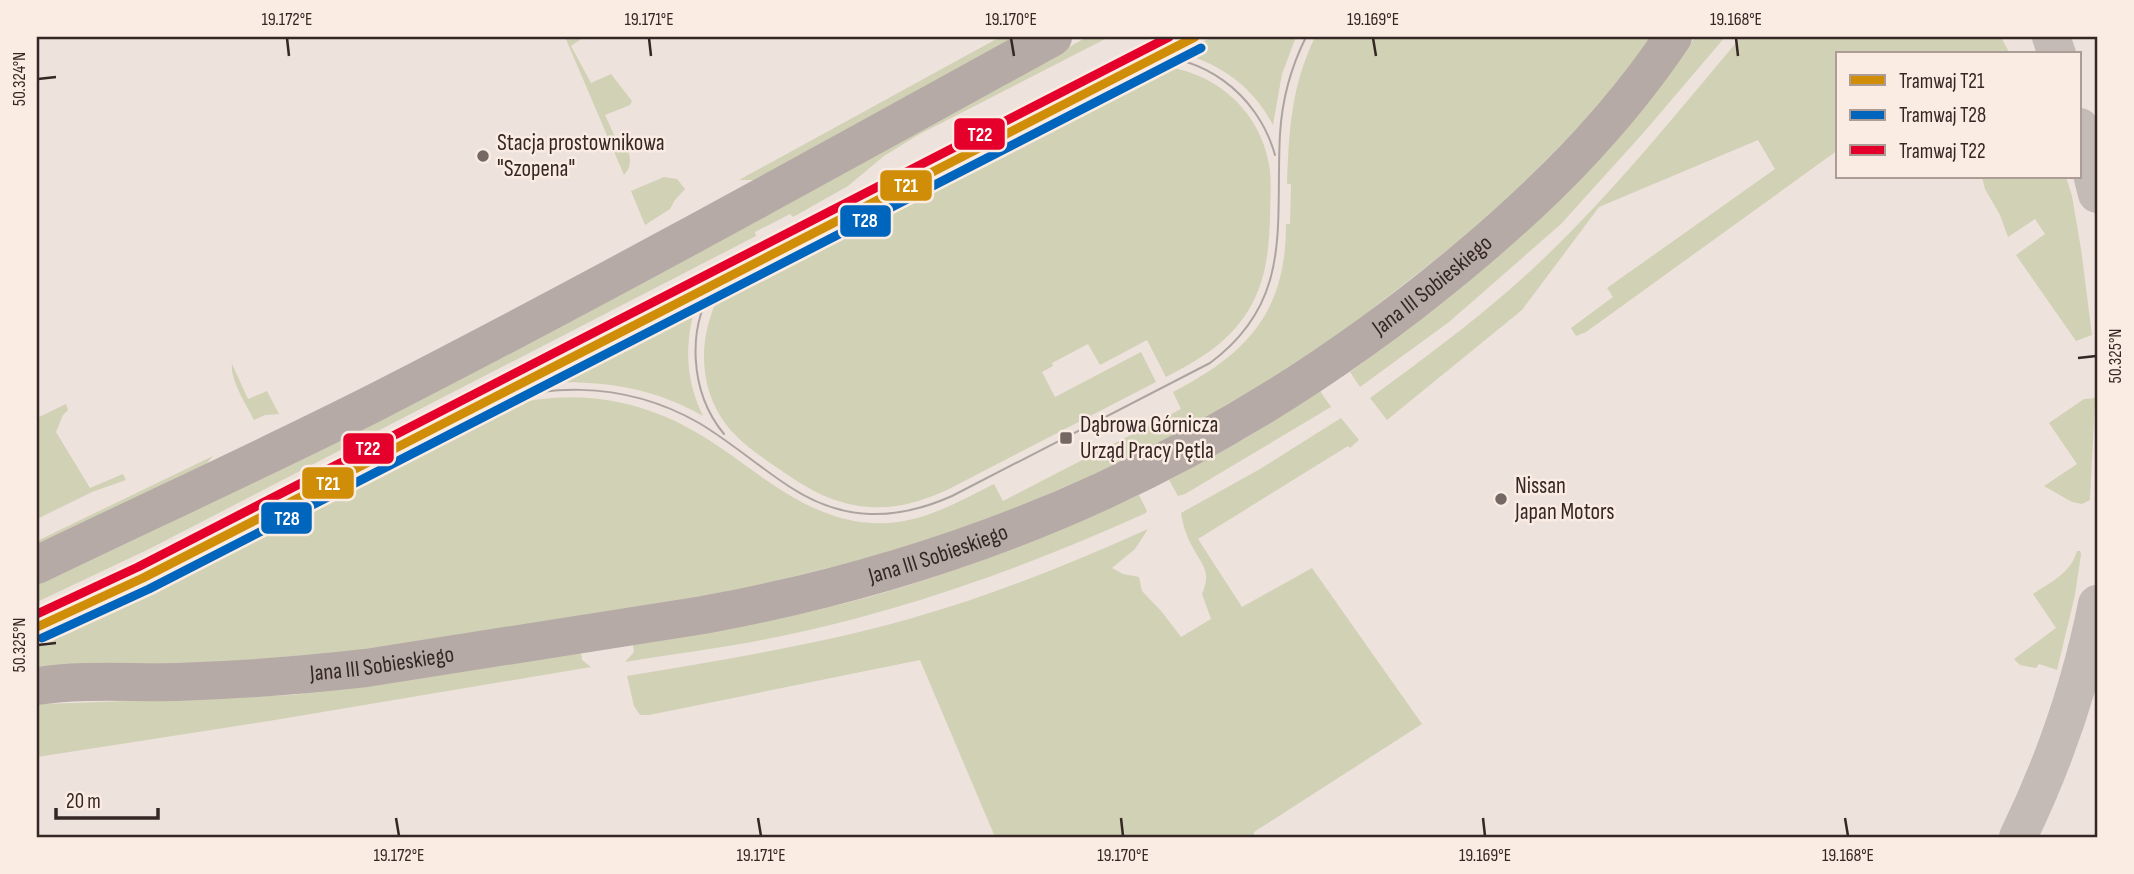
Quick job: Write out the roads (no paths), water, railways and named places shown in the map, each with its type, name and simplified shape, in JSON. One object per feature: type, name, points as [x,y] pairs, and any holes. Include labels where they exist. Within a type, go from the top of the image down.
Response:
[{"type":"main road","points":[[37,565],[318,430],[473,351],[1053,37]]},
{"type":"main road","name":"Jana III Sobieskiego","points":[[37,686],[70,682],[229,681],[313,674],[703,615],[758,605],[876,576],[1047,517],[1163,463],[1250,414],[1326,366],[1407,307],[1482,246],[1556,180],[1612,119],[1673,37]]},
{"type":"street","points":[[2082,135],[2097,194]]},
{"type":"street","points":[[2018,837],[2043,783],[2073,700],[2097,604]]},
{"type":"tram line","name":"T22","points":[[37,614],[138,567],[1169,37]]},
{"type":"tram line","name":"T21","points":[[37,627],[143,578],[1195,37]]},
{"type":"tram line","points":[[459,416],[489,404],[549,391],[611,392],[670,409],[699,423],[790,487],[830,507],[850,512],[890,513],[911,510],[952,496],[1210,363],[1237,339],[1256,314],[1268,287],[1275,259],[1283,109],[1292,72],[1306,37]]},
{"type":"tram line","name":"T28","points":[[42,638],[149,589],[1201,48]]},
{"type":"tram line","points":[[1085,76],[1136,58],[1160,57],[1183,61],[1204,69],[1241,95],[1267,133],[1275,155]]},
{"type":"tram line","points":[[724,434],[704,399],[698,379],[696,339],[700,319],[707,299],[723,274],[744,255],[776,235]]},
{"type":"place","name":"Stacja prostownikowa \"Szopena\"","points":[[483,156]]},
{"type":"place","name":"Dąbrowa Górnicza Urząd Pracy Pętla","points":[[1066,438]]},
{"type":"place","name":"Nissan Japan Motors","points":[[1501,499]]}]
